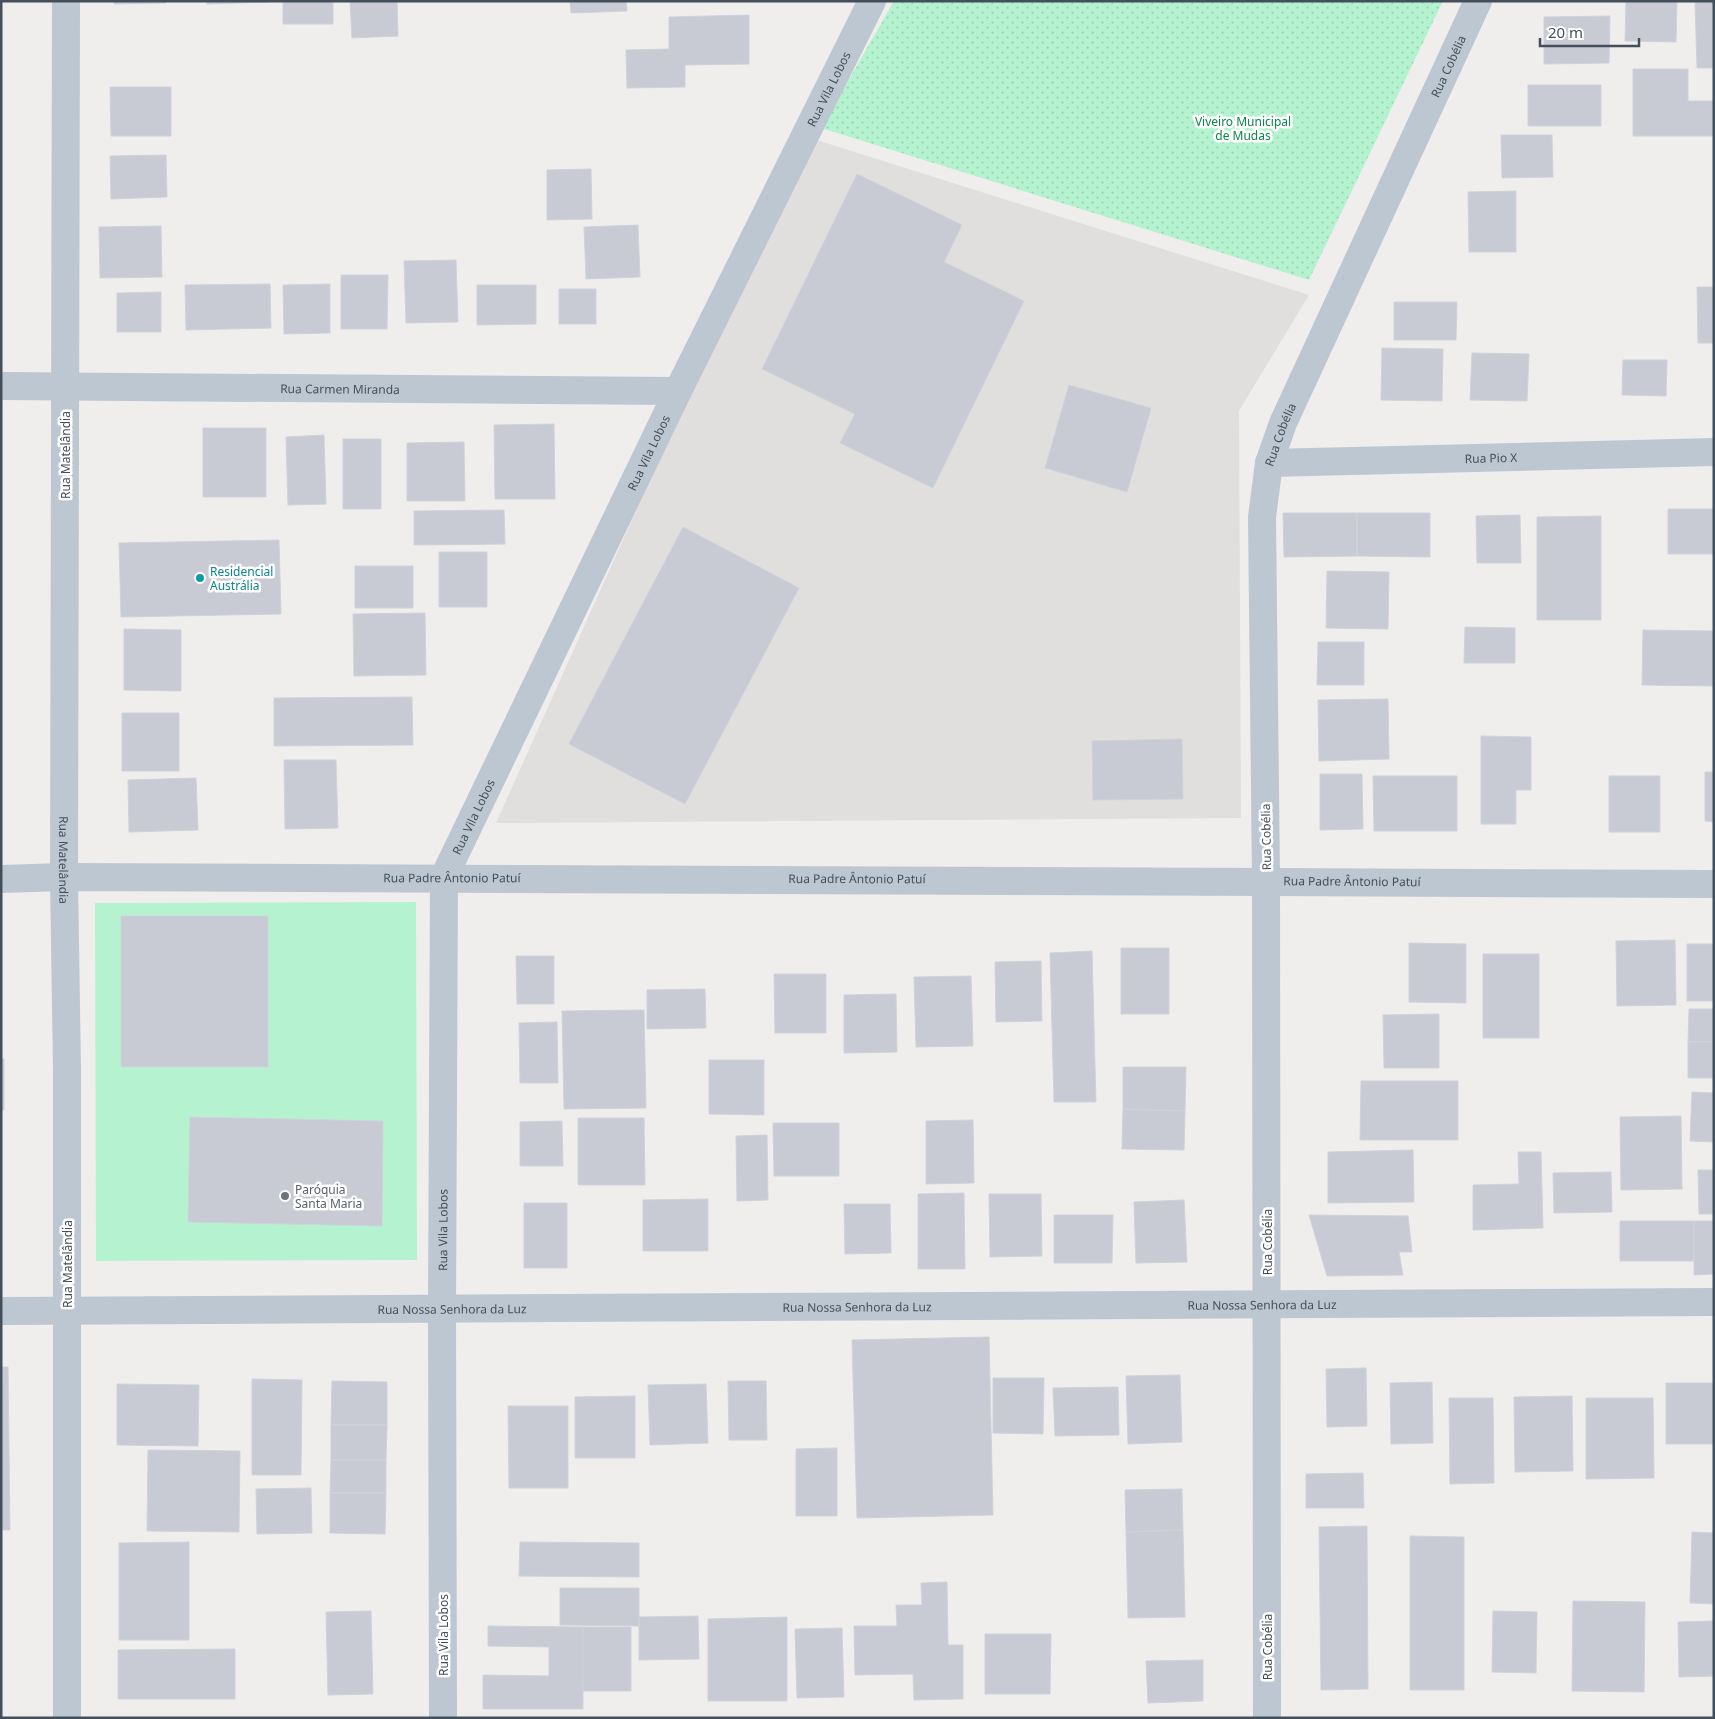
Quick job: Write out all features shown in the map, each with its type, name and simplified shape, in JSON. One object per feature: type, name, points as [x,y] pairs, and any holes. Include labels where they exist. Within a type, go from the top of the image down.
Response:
[{"type":"street","name":"Rua Matelândia","points":[[66,1],[64,877],[67,1071],[67,1718]]},
{"type":"street","name":"Rua Vila Lobos","points":[[443,1718],[444,877],[678,391],[872,1]]},
{"type":"street","name":"Rua Cobélia","points":[[1266,1718],[1268,1304],[1262,517],[1269,463],[1283,423],[1478,1]]},
{"type":"street","name":"Rua Carmen Miranda","points":[[1,386],[678,391]]},
{"type":"street","name":"Rua Pio X","points":[[1269,463],[1714,452]]},
{"type":"street","name":"Rua Padre Ântonio Patuí","points":[[1,879],[64,877],[1266,879],[1714,884]]},
{"type":"street","name":"Rua Nossa Senhora da Luz","points":[[1,1311],[1714,1302]]},
{"type":"shaded area","points":[[804,136],[1309,295],[1239,411],[1241,818],[496,823]]},
{"type":"green space","name":"Viveiro Municipal de Mudas","points":[[894,1],[1443,1],[1309,280],[821,128]]},
{"type":"green space","points":[[416,902],[417,1260],[96,1261],[95,903]]},
{"type":"building","points":[[114,1],[166,1],[166,3],[114,4]]},
{"type":"building","points":[[207,1],[270,1],[270,2],[207,4]]},
{"type":"building","points":[[283,1],[333,1],[333,24],[283,24]]},
{"type":"building","points":[[350,1],[397,1],[398,36],[352,38]]},
{"type":"building","points":[[570,1],[626,1],[627,11],[571,13]]},
{"type":"building","points":[[1626,1],[1677,1],[1676,42],[1625,41]]},
{"type":"building","points":[[1695,1],[1714,1],[1714,68],[1697,68]]},
{"type":"building","points":[[749,15],[749,64],[685,65],[685,87],[627,88],[626,50],[669,49],[669,17]]},
{"type":"building","points":[[1610,16],[1609,63],[1544,64],[1544,17]]},
{"type":"building","points":[[1633,69],[1688,69],[1688,101],[1714,101],[1714,136],[1633,136]]},
{"type":"building","points":[[1528,85],[1601,85],[1601,126],[1528,126]]},
{"type":"building","points":[[110,87],[171,87],[171,136],[111,136]]},
{"type":"building","points":[[1501,135],[1552,135],[1553,177],[1502,178]]},
{"type":"building","points":[[166,155],[167,197],[111,199],[110,156]]},
{"type":"building","points":[[591,169],[592,219],[547,220],[547,170]]},
{"type":"building","points":[[857,174],[962,225],[944,262],[1024,301],[933,488],[840,443],[855,414],[762,369]]},
{"type":"building","points":[[1516,191],[1516,252],[1469,252],[1468,192]]},
{"type":"building","points":[[638,225],[640,277],[586,279],[584,227]]},
{"type":"building","points":[[161,226],[162,277],[100,278],[99,227]]},
{"type":"building","points":[[456,260],[458,322],[406,323],[404,261]]},
{"type":"building","points":[[341,275],[388,275],[387,329],[341,329]]},
{"type":"building","points":[[270,284],[271,328],[186,330],[185,285]]},
{"type":"building","points":[[330,284],[330,333],[284,334],[283,285]]},
{"type":"building","points":[[477,285],[536,285],[536,324],[477,325]]},
{"type":"building","points":[[1697,287],[1714,287],[1714,343],[1698,343]]},
{"type":"building","points":[[559,289],[596,289],[596,324],[559,324]]},
{"type":"building","points":[[161,292],[161,332],[117,332],[117,293]]},
{"type":"building","points":[[1394,302],[1457,302],[1456,340],[1394,340]]},
{"type":"building","points":[[1382,348],[1443,349],[1442,401],[1381,400]]},
{"type":"building","points":[[1472,353],[1529,354],[1527,401],[1470,400]]},
{"type":"building","points":[[1623,360],[1667,360],[1666,396],[1622,395]]},
{"type":"building","points":[[1069,385],[1151,408],[1127,492],[1045,468]]},
{"type":"building","points":[[554,424],[555,499],[495,499],[494,425]]},
{"type":"building","points":[[203,428],[266,428],[266,497],[203,497]]},
{"type":"building","points":[[324,435],[326,504],[288,505],[286,437]]},
{"type":"building","points":[[343,439],[381,439],[381,509],[343,509]]},
{"type":"building","points":[[464,442],[465,501],[407,501],[407,443]]},
{"type":"building","points":[[1668,509],[1714,509],[1714,554],[1668,554]]},
{"type":"building","points":[[504,510],[505,544],[414,545],[414,511]]},
{"type":"building","points":[[1283,513],[1357,513],[1357,556],[1284,557]]},
{"type":"building","points":[[1357,513],[1430,513],[1430,557],[1357,556]]},
{"type":"building","points":[[1520,515],[1521,563],[1477,563],[1476,516]]},
{"type":"building","points":[[1601,516],[1601,620],[1537,620],[1537,517]]},
{"type":"building","points":[[683,527],[799,588],[685,804],[569,744]]},
{"type":"building","name":"Residencial Austrália","points":[[279,540],[281,614],[121,617],[119,543]]},
{"type":"building","points":[[439,552],[487,552],[487,607],[439,607]]},
{"type":"building","points":[[355,566],[413,566],[413,608],[355,608]]},
{"type":"building","points":[[1327,571],[1389,572],[1388,629],[1326,628]]},
{"type":"building","points":[[425,613],[426,675],[354,676],[353,614]]},
{"type":"building","points":[[1465,627],[1515,628],[1515,663],[1464,663]]},
{"type":"building","points":[[124,629],[181,630],[181,691],[124,690]]},
{"type":"building","points":[[1643,630],[1714,631],[1714,686],[1642,685]]},
{"type":"building","points":[[1318,642],[1364,642],[1364,685],[1317,685]]},
{"type":"building","points":[[412,697],[413,745],[274,746],[274,698]]},
{"type":"building","points":[[1388,699],[1389,759],[1319,761],[1318,700]]},
{"type":"building","points":[[122,713],[179,713],[179,771],[122,771]]},
{"type":"building","points":[[1481,736],[1531,737],[1531,790],[1516,790],[1516,824],[1481,824]]},
{"type":"building","points":[[1182,739],[1183,799],[1093,800],[1092,741]]},
{"type":"building","points":[[284,760],[336,760],[338,828],[285,829]]},
{"type":"building","points":[[1705,772],[1714,772],[1714,822],[1705,821]]},
{"type":"building","points":[[1320,774],[1362,774],[1363,829],[1320,830]]},
{"type":"building","points":[[1373,776],[1457,776],[1457,831],[1374,831]]},
{"type":"building","points":[[1609,776],[1660,776],[1660,832],[1609,832]]},
{"type":"building","points":[[196,778],[198,830],[129,832],[128,780]]},
{"type":"building","points":[[121,916],[268,916],[268,1067],[121,1067]]},
{"type":"building","points":[[1675,940],[1676,1005],[1617,1006],[1616,941]]},
{"type":"building","points":[[1409,943],[1466,944],[1466,1003],[1409,1002]]},
{"type":"building","points":[[1687,944],[1714,944],[1714,1001],[1687,1001]]},
{"type":"building","points":[[1121,948],[1169,948],[1169,1014],[1121,1014]]},
{"type":"building","points":[[1092,951],[1096,1102],[1054,1102],[1050,953]]},
{"type":"building","points":[[1483,954],[1539,954],[1539,1038],[1483,1038]]},
{"type":"building","points":[[516,956],[554,956],[554,1004],[517,1004]]},
{"type":"building","points":[[1041,961],[1042,1021],[996,1022],[995,962]]},
{"type":"building","points":[[774,974],[826,974],[826,1033],[775,1033]]},
{"type":"building","points":[[971,976],[973,1046],[916,1047],[914,977]]},
{"type":"building","points":[[705,989],[706,1028],[647,1029],[647,990]]},
{"type":"building","points":[[896,994],[897,1052],[844,1053],[844,995]]},
{"type":"building","points":[[1689,1009],[1714,1009],[1714,1042],[1688,1042]]},
{"type":"building","points":[[644,1010],[646,1108],[564,1109],[562,1011]]},
{"type":"building","points":[[1439,1014],[1439,1068],[1384,1068],[1383,1015]]},
{"type":"building","points":[[557,1022],[558,1083],[520,1083],[519,1023]]},
{"type":"building","points":[[1688,1042],[1714,1042],[1714,1078],[1688,1078]]},
{"type":"building","points":[[1,1059],[4,1059],[4,1110],[1,1110]]},
{"type":"building","points":[[709,1060],[764,1060],[764,1115],[709,1114]]},
{"type":"building","points":[[1123,1067],[1186,1067],[1185,1111],[1123,1109]]},
{"type":"building","points":[[1361,1081],[1458,1081],[1458,1140],[1360,1140]]},
{"type":"building","points":[[1692,1092],[1714,1093],[1714,1142],[1690,1141]]},
{"type":"building","points":[[1123,1109],[1185,1111],[1184,1150],[1122,1149]]},
{"type":"building","points":[[1681,1116],[1682,1189],[1621,1190],[1620,1117]]},
{"type":"building","name":"Paróquia Santa Maria","points":[[190,1117],[383,1121],[382,1226],[188,1222]]},
{"type":"building","points":[[578,1118],[644,1118],[645,1185],[578,1185]]},
{"type":"building","points":[[973,1120],[974,1183],[926,1184],[926,1121]]},
{"type":"building","points":[[562,1121],[563,1166],[520,1166],[520,1122]]},
{"type":"building","points":[[773,1123],[839,1123],[839,1176],[774,1176]]},
{"type":"building","points":[[767,1135],[768,1200],[737,1201],[736,1136]]},
{"type":"building","points":[[1413,1150],[1414,1202],[1328,1203],[1328,1152]]},
{"type":"building","points":[[1518,1152],[1541,1152],[1543,1228],[1473,1230],[1473,1185],[1519,1184]]},
{"type":"building","points":[[1698,1170],[1714,1170],[1714,1214],[1699,1214]]},
{"type":"building","points":[[1611,1172],[1612,1212],[1554,1213],[1553,1173]]},
{"type":"building","points":[[964,1193],[965,1269],[918,1269],[918,1194]]},
{"type":"building","points":[[989,1194],[1041,1194],[1042,1256],[990,1257]]},
{"type":"building","points":[[708,1199],[708,1251],[643,1251],[643,1200]]},
{"type":"building","points":[[1184,1200],[1187,1262],[1136,1263],[1134,1202]]},
{"type":"building","points":[[524,1203],[567,1203],[567,1268],[524,1268]]},
{"type":"building","points":[[844,1204],[890,1204],[891,1253],[845,1254]]},
{"type":"building","points":[[1054,1215],[1113,1215],[1112,1263],[1054,1263]]},
{"type":"building","points":[[1309,1215],[1408,1216],[1412,1252],[1399,1252],[1403,1275],[1327,1276]]},
{"type":"building","points":[[1620,1221],[1694,1221],[1694,1261],[1620,1261]]},
{"type":"building","points":[[1694,1221],[1714,1221],[1714,1274],[1694,1275]]},
{"type":"building","points":[[989,1337],[993,1515],[857,1518],[852,1340]]},
{"type":"building","points":[[1,1367],[8,1367],[10,1530],[1,1530]]},
{"type":"building","points":[[1366,1368],[1367,1426],[1327,1427],[1326,1369]]},
{"type":"building","points":[[1180,1375],[1182,1442],[1128,1444],[1126,1376]]},
{"type":"building","points":[[993,1378],[1044,1378],[1043,1434],[993,1433]]},
{"type":"building","points":[[252,1379],[302,1380],[301,1475],[252,1475]]},
{"type":"building","points":[[332,1381],[387,1382],[387,1425],[331,1425]]},
{"type":"building","points":[[728,1381],[766,1381],[767,1440],[729,1440]]},
{"type":"building","points":[[1432,1382],[1433,1443],[1391,1444],[1390,1383]]},
{"type":"building","points":[[1666,1383],[1714,1383],[1714,1444],[1666,1444]]},
{"type":"building","points":[[117,1384],[199,1385],[198,1446],[117,1445]]},
{"type":"building","points":[[706,1384],[708,1443],[650,1445],[648,1385]]},
{"type":"building","points":[[1118,1387],[1119,1435],[1055,1436],[1053,1388]]},
{"type":"building","points":[[635,1396],[635,1458],[575,1458],[575,1397]]},
{"type":"building","points":[[1572,1396],[1573,1471],[1515,1472],[1514,1397]]},
{"type":"building","points":[[1449,1398],[1493,1398],[1494,1483],[1450,1484]]},
{"type":"building","points":[[1586,1398],[1653,1398],[1654,1478],[1586,1479]]},
{"type":"building","points":[[508,1406],[568,1406],[568,1488],[509,1488]]},
{"type":"building","points":[[331,1425],[387,1425],[386,1460],[331,1460]]},
{"type":"building","points":[[837,1448],[837,1516],[796,1516],[796,1449]]},
{"type":"building","points":[[148,1450],[240,1451],[239,1532],[147,1531]]},
{"type":"building","points":[[331,1460],[386,1460],[386,1493],[330,1493]]},
{"type":"building","points":[[1363,1473],[1364,1508],[1306,1508],[1306,1474]]},
{"type":"building","points":[[311,1488],[312,1533],[257,1534],[256,1489]]},
{"type":"building","points":[[1182,1489],[1183,1530],[1126,1532],[1125,1490]]},
{"type":"building","points":[[330,1493],[386,1493],[385,1534],[330,1533]]},
{"type":"building","points":[[1367,1526],[1368,1689],[1321,1690],[1319,1527]]},
{"type":"building","points":[[1183,1530],[1185,1617],[1128,1618],[1126,1532]]},
{"type":"building","points":[[1692,1532],[1714,1533],[1714,1604],[1690,1603]]},
{"type":"building","points":[[1410,1536],[1464,1537],[1464,1690],[1410,1690]]},
{"type":"building","points":[[189,1542],[189,1640],[119,1640],[119,1543]]},
{"type":"building","points":[[520,1542],[639,1543],[639,1577],[519,1576]]},
{"type":"building","points":[[947,1582],[948,1645],[963,1645],[963,1699],[914,1700],[913,1674],[855,1675],[854,1626],[897,1626],[896,1605],[922,1605],[921,1583]]},
{"type":"building","points":[[560,1588],[639,1588],[639,1626],[560,1625]]},
{"type":"building","points":[[1573,1601],[1645,1602],[1644,1692],[1572,1691]]},
{"type":"building","points":[[371,1611],[373,1694],[328,1695],[326,1612]]},
{"type":"building","points":[[1493,1611],[1537,1612],[1536,1673],[1492,1672]]},
{"type":"building","points":[[698,1616],[699,1659],[639,1660],[639,1617]]},
{"type":"building","points":[[787,1617],[787,1701],[708,1701],[708,1619]]},
{"type":"building","points":[[1714,1621],[1714,1676],[1679,1677],[1678,1622]]},
{"type":"building","points":[[488,1626],[583,1627],[583,1709],[483,1709],[483,1675],[549,1676],[549,1647],[488,1646]]},
{"type":"building","points":[[583,1627],[631,1627],[631,1691],[582,1691]]},
{"type":"building","points":[[842,1628],[844,1697],[797,1698],[795,1629]]},
{"type":"building","points":[[985,1634],[1051,1634],[1050,1694],[985,1694]]},
{"type":"building","points":[[235,1649],[235,1699],[118,1699],[118,1650]]},
{"type":"building","points":[[1203,1660],[1203,1701],[1148,1703],[1146,1661]]},
{"type":"place","name":"Residencial Austrália","points":[[200,578]]},
{"type":"place","name":"Paróquia Santa Maria","points":[[285,1196]]}]
